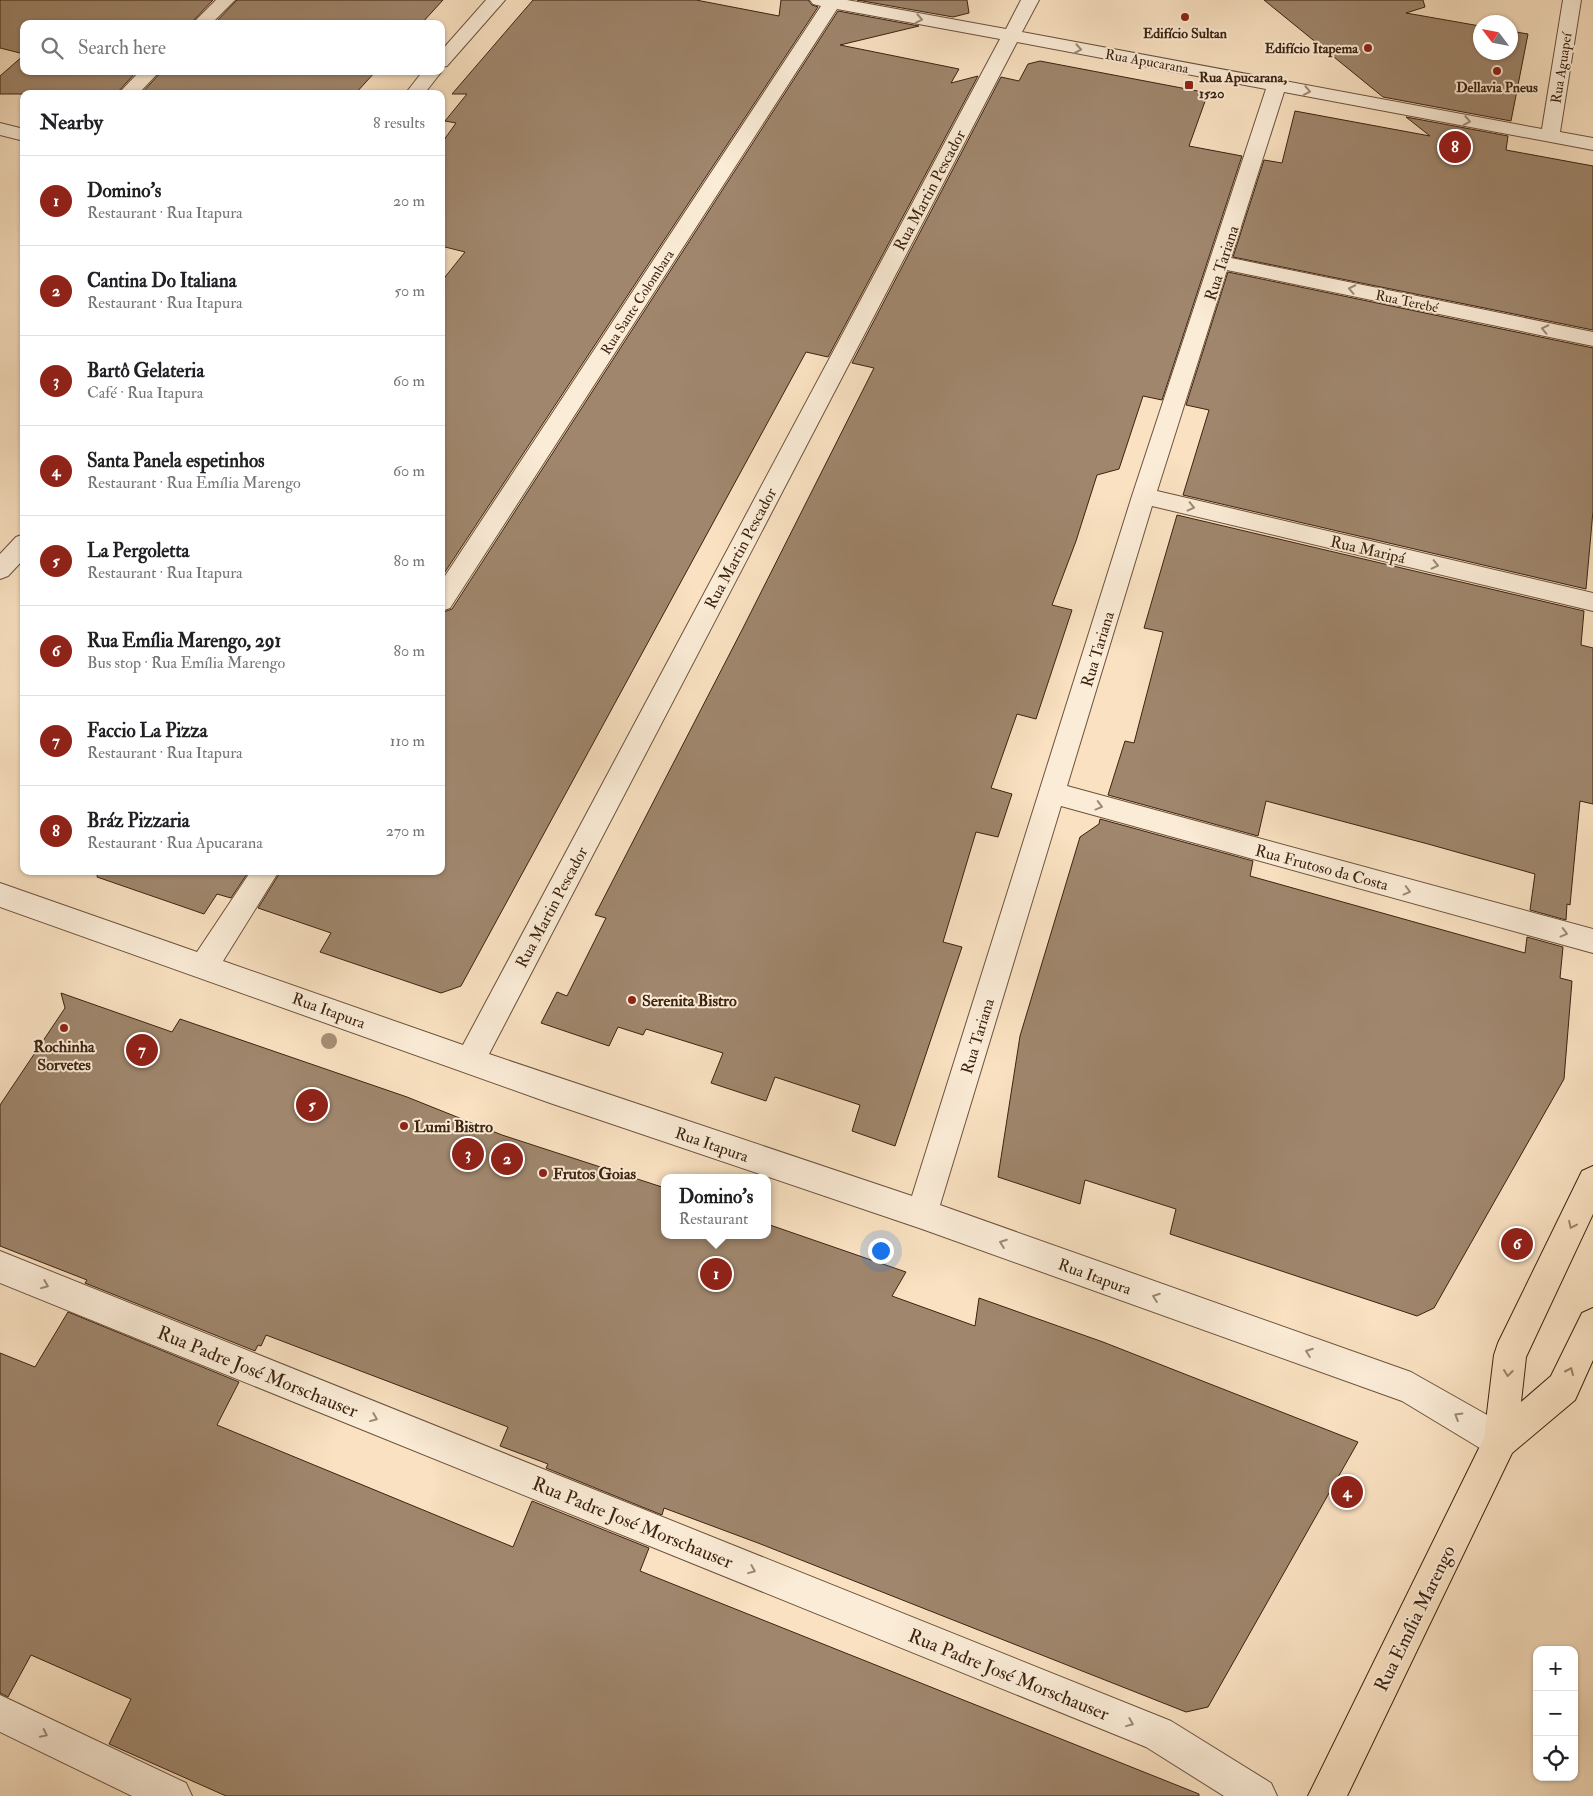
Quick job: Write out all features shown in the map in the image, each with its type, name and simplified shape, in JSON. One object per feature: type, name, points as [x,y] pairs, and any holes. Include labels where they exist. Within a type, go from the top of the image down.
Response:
[{"type":"main road","name":"Rua Emília Marengo","points":[[1327,1796],[1500,1441],[1510,1355],[1593,1181]]},
{"type":"main road","name":"Rua Emília Marengo","points":[[1500,1441],[1563,1388],[1593,1324]]},
{"type":"street","points":[[205,20],[226,0]]},
{"type":"street","points":[[445,57],[496,0]]},
{"type":"street","name":"Rua Martin Pescador","points":[[470,1060],[1030,0]]},
{"type":"street","name":"Rua Aguapeí","points":[[1550,136],[1572,0]]},
{"type":"street","name":"Rua Apucarana","points":[[826,1],[1010,37],[1593,144]]},
{"type":"street","name":"Rua Sante Colombara","points":[[445,596],[826,1]]},
{"type":"street","points":[[131,90],[147,75]]},
{"type":"street","points":[[417,90],[430,75]]},
{"type":"street","name":"Rua Tariana","points":[[922,1214],[1144,496],[1277,85]]},
{"type":"street","points":[[0,129],[20,134]]},
{"type":"street","name":"Rua Terebé","points":[[1221,262],[1593,339]]},
{"type":"street","name":"Rua Maripá","points":[[1144,496],[1593,602]]},
{"type":"street","points":[[0,570],[20,548]]},
{"type":"street","name":"Rua Frutoso da Costa","points":[[1052,793],[1593,941]]},
{"type":"street","points":[[204,966],[263,875]]},
{"type":"street","name":"Rua Itapura","points":[[0,895],[470,1060],[922,1214],[1411,1388],[1500,1441]]},
{"type":"street","name":"Rua Padre José Morschauser","points":[[0,1267],[1158,1734],[1258,1796]]},
{"type":"street","points":[[0,1713],[173,1796]]},
{"type":"building","points":[[0,0],[213,0],[194,20],[20,20],[20,53],[0,48]]},
{"type":"building","points":[[237,0],[443,0],[425,20],[218,20]]},
{"type":"building","points":[[533,0],[696,0],[779,16],[781,0],[808,0],[812,5],[818,7],[445,572],[445,277],[465,252],[445,247],[445,138],[456,123],[445,121],[467,94],[452,94]]},
{"type":"building","points":[[857,0],[967,0],[969,13],[953,17]]},
{"type":"building","points":[[1264,0],[1423,0],[1425,7],[1406,13],[1473,25],[1473,60],[1518,60],[1518,32],[1528,34],[1511,121],[1383,97]]},
{"type":"building","points":[[838,11],[919,26],[840,45],[959,69],[951,83],[978,76],[828,357],[806,352],[461,986],[441,993],[320,952],[331,933],[258,908],[279,875],[445,875],[445,612],[452,609]]},
{"type":"building","points":[[20,58],[20,75],[133,75],[120,90],[20,90],[20,94],[0,94],[0,76]]},
{"type":"building","points":[[1040,61],[1208,93],[1189,146],[1242,156],[1162,400],[1143,396],[1119,469],[1097,475],[1076,541],[1052,605],[1072,610],[1036,719],[1017,714],[991,788],[1012,794],[998,837],[976,832],[943,942],[962,947],[895,1146],[852,1131],[860,1105],[775,1077],[766,1101],[711,1083],[723,1053],[646,1029],[643,1035],[618,1027],[609,1046],[541,1023],[557,992],[567,996],[606,918],[595,915],[874,368],[852,363],[1001,77],[1019,81],[1028,64]]},
{"type":"building","points":[[158,75],[372,75],[359,90],[145,90]]},
{"type":"building","points":[[1295,111],[1430,136],[1406,117],[1508,136],[1506,150],[1593,166],[1593,330],[1233,257],[1264,160],[1282,163]]},
{"type":"building","points":[[1228,272],[1593,348],[1593,511],[1586,589],[1183,495],[1209,410],[1186,405]]},
{"type":"building","points":[[1177,515],[1584,611],[1581,645],[1593,648],[1593,804],[1580,801],[1570,905],[1567,904],[1566,920],[1530,910],[1535,874],[1428,844],[1266,801],[1258,836],[1108,795],[1125,741],[1134,743],[1163,632],[1144,628]]},
{"type":"building","points":[[1100,819],[1253,861],[1250,876],[1525,953],[1527,937],[1563,947],[1560,978],[1572,981],[1564,1079],[1434,1308],[1417,1316],[1170,1234],[1176,1209],[1085,1180],[1080,1204],[998,1177],[1020,1036],[1080,837],[1099,824]]},
{"type":"building","points":[[97,875],[246,875],[231,898],[217,894],[204,914],[97,877]]},
{"type":"building","points":[[61,993],[172,1032],[180,1019],[407,1097],[502,1135],[661,1187],[661,1239],[771,1239],[771,1225],[906,1272],[892,1296],[975,1326],[979,1298],[1103,1342],[1358,1442],[1208,1707],[1186,1712],[758,1543],[664,1508],[662,1515],[546,1468],[548,1464],[500,1446],[508,1427],[266,1335],[261,1346],[258,1345],[255,1351],[85,1283],[87,1280],[0,1246],[0,1105],[65,1008]]},
{"type":"building","points":[[68,1312],[239,1382],[217,1425],[513,1547],[532,1501],[649,1548],[640,1571],[1199,1794],[1199,1796],[226,1796],[109,1744],[131,1699],[31,1655],[8,1697],[0,1693],[0,1353],[35,1367]]},
{"type":"place","name":"Edifício Sultan","points":[[1185,17]]},
{"type":"place","name":"Edifício Itapema","points":[[1368,48]]},
{"type":"place","name":"Dellavia Pneus","points":[[1497,71]]},
{"type":"place","name":"Rua Apucarana, 1520","points":[[1189,85]]},
{"type":"place","name":"Bráz Pizzaria","points":[[1455,147]]},
{"type":"place","name":"Serenita Bistro","points":[[632,1000]]},
{"type":"place","name":"Rochinha Sorvetes","points":[[64,1028]]},
{"type":"place","name":"Faccio La Pizza","points":[[142,1050]]},
{"type":"place","name":"La Pergoletta","points":[[312,1105]]},
{"type":"place","name":"Lumi Bistro","points":[[404,1126]]},
{"type":"place","name":"Bartô Gelateria","points":[[468,1154]]},
{"type":"place","name":"Cantina Do Italiana","points":[[507,1159]]},
{"type":"place","name":"Frutos Goias","points":[[543,1173]]},
{"type":"place","name":"Rua Emília Marengo, 291","points":[[1517,1244]]},
{"type":"place","name":"Domino's","points":[[716,1274]]},
{"type":"place","name":"Santa Panela espetinhos","points":[[1347,1492]]}]
